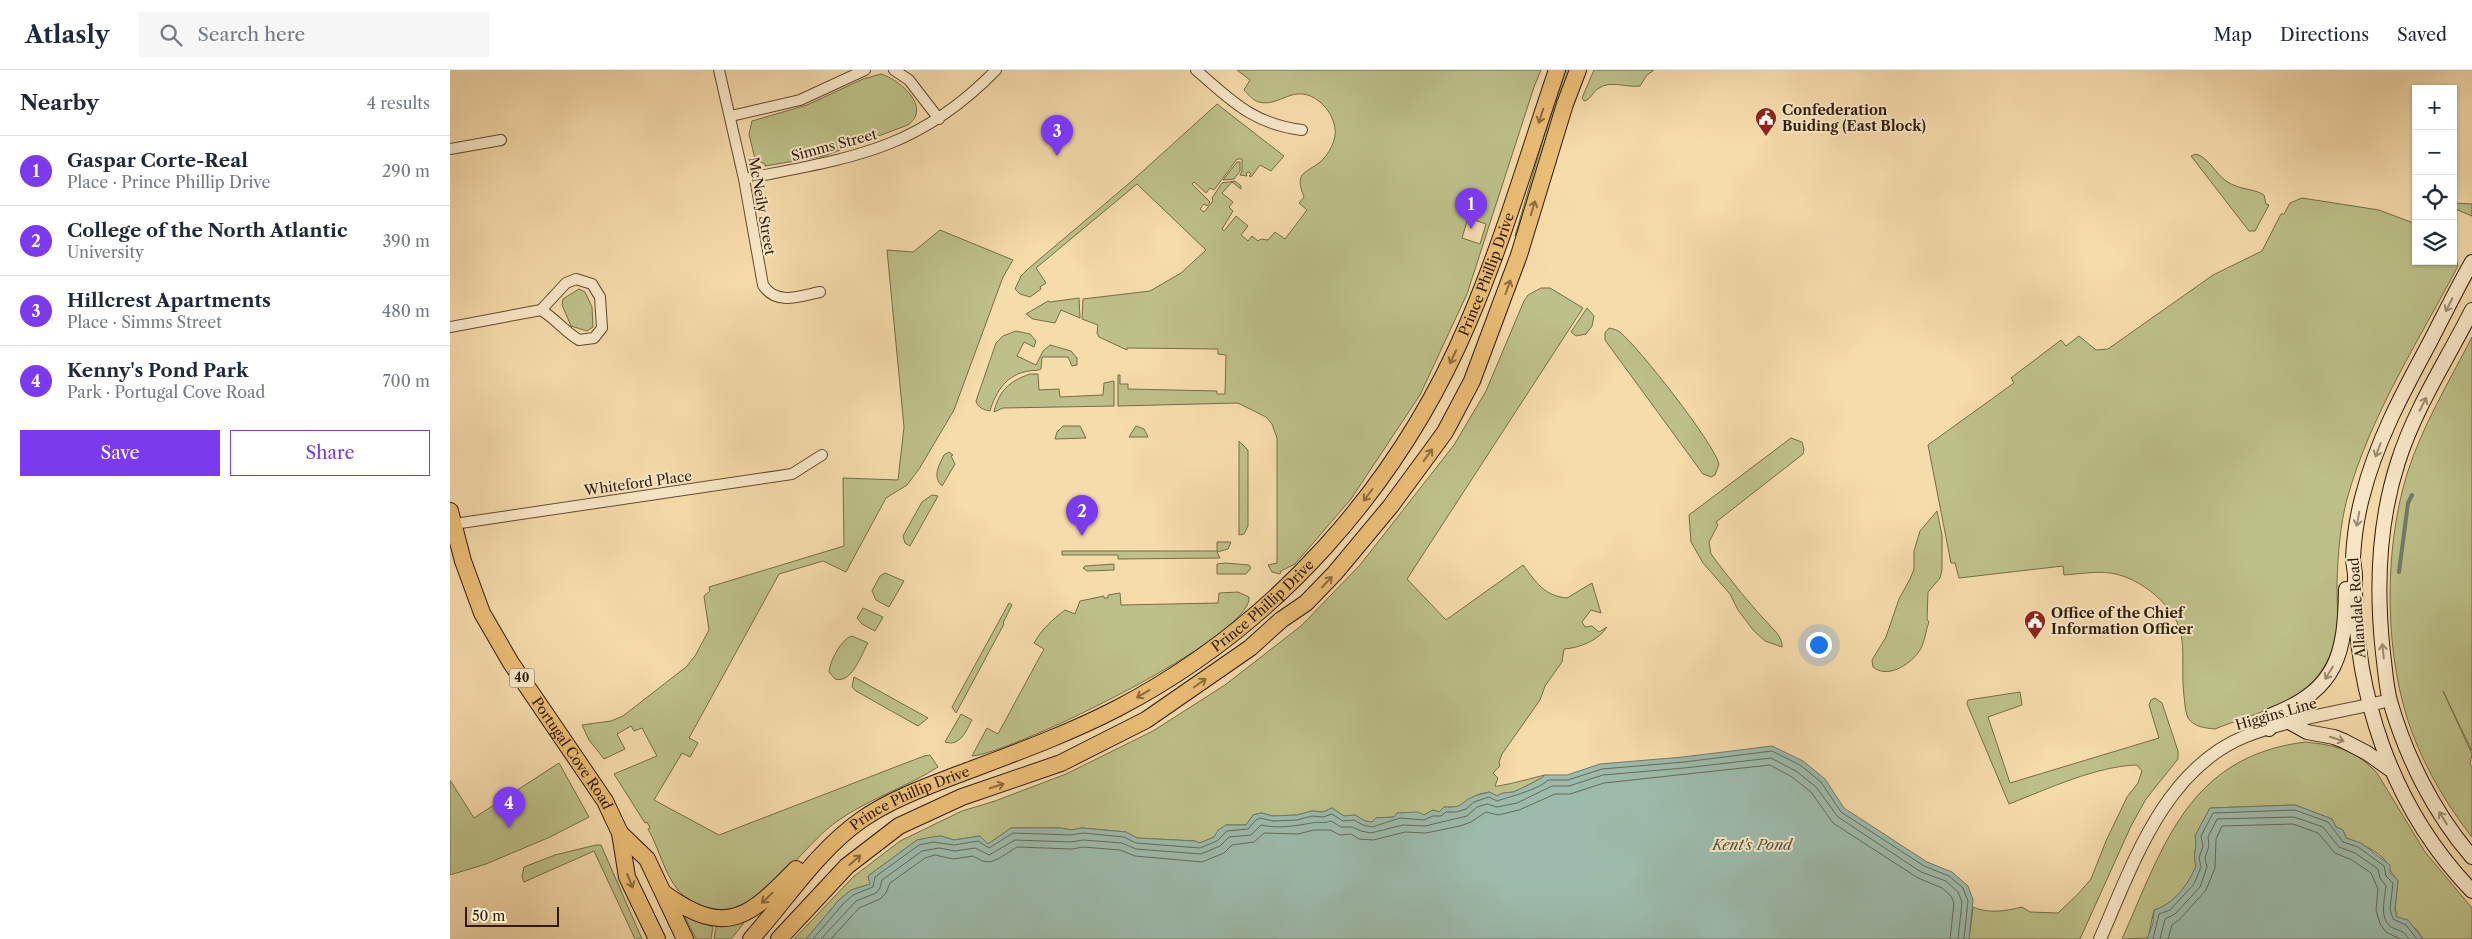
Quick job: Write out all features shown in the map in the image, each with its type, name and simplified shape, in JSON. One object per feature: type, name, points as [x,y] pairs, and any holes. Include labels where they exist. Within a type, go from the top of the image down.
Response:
[{"type":"main road","name":"Prince Phillip Drive","points":[[751,939],[830,846],[863,819],[904,796],[1062,735],[1141,695],[1195,661],[1242,627],[1322,550],[1359,507],[1401,449],[1447,369],[1503,234],[1557,70]]},
{"type":"main road","name":"Prince Phillip Drive","points":[[779,939],[847,866],[899,826],[962,797],[1061,762],[1146,720],[1250,648],[1322,587],[1390,508],[1445,432],[1472,381],[1519,255],[1565,104],[1578,70]]},
{"type":"main road","name":"Allandale Road","points":[[2472,262],[2403,393],[2383,437],[2362,499],[2353,560],[2358,644],[2369,705],[2391,770],[2409,804],[2437,848],[2472,891]]},
{"type":"main road","name":"Allandale Road","points":[[2472,310],[2404,445],[2397,463],[2382,529],[2379,606],[2390,700],[2424,784],[2452,832],[2472,857]]},
{"type":"main road","name":"Portugal Cove Road","points":[[452,517],[471,585],[494,635],[606,801],[620,833],[627,877],[657,939]]},
{"type":"main road","points":[[2269,729],[2272,715],[2301,702],[2316,689],[2330,671],[2338,656],[2346,628],[2346,568],[2353,560]]},
{"type":"main road","points":[[2291,723],[2307,732],[2334,737],[2344,741],[2367,753],[2391,770]]},
{"type":"main road","name":"Portugal Cove Road","points":[[620,833],[647,859],[685,939]]},
{"type":"main road","points":[[665,894],[679,906],[704,917],[733,920],[754,911],[813,850],[830,846]]},
{"type":"street","name":"McNeily Street","points":[[718,70],[731,116],[761,275],[767,292],[773,297],[782,298],[820,292]]},
{"type":"street","points":[[731,116],[800,100],[865,70]]},
{"type":"street","points":[[894,70],[909,80],[939,119]]},
{"type":"street","name":"Simms Street","points":[[744,179],[791,171],[871,152],[892,144],[939,119],[996,70]]},
{"type":"street","points":[[1196,70],[1243,110],[1263,121],[1280,127],[1302,130]]},
{"type":"street","points":[[450,149],[501,140]]},
{"type":"street","points":[[450,327],[541,310],[566,283],[576,279],[592,284],[600,297],[602,328],[594,338],[579,340],[564,331],[555,318],[541,310]]},
{"type":"street","name":"Whiteford Place","points":[[452,517],[792,474],[822,455]]},
{"type":"street","name":"Higgins Line","points":[[2100,939],[2145,840],[2165,806],[2187,776],[2200,763],[2227,745],[2269,729],[2390,700]]},
{"type":"green space","points":[[1237,70],[1541,70],[1467,294],[1420,395],[1351,499],[1295,564],[1281,571],[1280,574],[1272,572],[1268,565],[1277,563],[1277,438],[1272,424],[1266,417],[1238,403],[1118,406],[1118,375],[1120,375],[1120,384],[1128,384],[1128,389],[1217,391],[1217,394],[1225,394],[1226,355],[1218,354],[1218,349],[1127,348],[1127,350],[1099,337],[1097,333],[1098,325],[1082,319],[1083,299],[1150,291],[1181,273],[1206,250],[1137,184],[1036,268],[1046,283],[1040,287],[1041,289],[1030,297],[1020,294],[1015,289],[1021,276],[1028,269],[1133,180],[1217,104],[1284,156],[1271,171],[1260,165],[1251,177],[1249,172],[1246,173],[1247,176],[1240,175],[1242,159],[1237,159],[1214,190],[1210,188],[1206,193],[1194,182],[1192,184],[1210,202],[1207,206],[1204,204],[1200,209],[1204,212],[1213,201],[1212,198],[1222,183],[1235,181],[1241,186],[1241,189],[1232,182],[1222,193],[1233,202],[1229,207],[1233,211],[1222,229],[1224,231],[1236,216],[1248,226],[1241,235],[1248,241],[1252,236],[1258,241],[1261,239],[1268,240],[1275,232],[1285,239],[1307,210],[1299,203],[1304,197],[1300,183],[1301,178],[1326,155],[1334,142],[1335,128],[1328,110],[1311,96],[1295,94],[1274,102],[1259,102],[1244,90],[1250,80]],"holes":[[[1468,218],[1486,224],[1480,244],[1462,238]]]},
{"type":"green space","points":[[1563,70],[1575,70],[1515,236]]},
{"type":"green space","points":[[1594,70],[1654,70],[1647,75],[1640,86],[1614,84],[1604,86],[1584,101],[1582,98]]},
{"type":"green space","points":[[881,74],[897,82],[911,95],[917,110],[915,118],[908,125],[824,156],[765,166],[765,164],[755,159],[749,134],[752,121],[807,105],[863,79]]},
{"type":"green space","points":[[2196,154],[2204,158],[2226,181],[2264,195],[2266,204],[2269,205],[2255,231],[2249,231],[2191,156]]},
{"type":"green space","points":[[1237,162],[1240,162],[1240,171],[1234,179],[1223,180]]},
{"type":"green space","points":[[2302,198],[2379,210],[2412,222],[2412,265],[2457,265],[2457,262],[2458,266],[2396,380],[2368,438],[2357,468],[2343,519],[2337,572],[2337,629],[2327,661],[2311,684],[2286,701],[2215,729],[2197,725],[2188,718],[2184,696],[2183,653],[2180,630],[2167,606],[2139,583],[2110,573],[2093,572],[2064,575],[2063,566],[1959,578],[1955,563],[1951,563],[1928,445],[2014,383],[2011,378],[2061,340],[2066,346],[2079,336],[2096,350],[2108,349],[2213,275],[2262,251],[2281,214],[2284,214],[2290,203]]},
{"type":"green space","points":[[2457,203],[2472,204],[2472,216],[2457,210]]},
{"type":"green space","points":[[940,230],[1013,260],[1003,277],[954,410],[919,469],[907,485],[886,498],[846,572],[823,561],[779,574],[689,738],[698,743],[690,757],[682,753],[654,800],[719,835],[924,756],[930,755],[938,767],[836,822],[774,883],[756,897],[738,906],[719,910],[700,905],[683,895],[673,883],[648,829],[650,828],[647,822],[645,823],[614,774],[657,756],[642,728],[634,731],[631,726],[617,734],[625,749],[604,759],[589,740],[582,725],[611,721],[623,716],[686,667],[695,656],[709,630],[704,596],[710,591],[709,587],[844,546],[843,478],[898,480],[904,427],[887,250],[913,252]]},
{"type":"green space","points":[[1541,288],[1550,288],[1583,308],[1407,579],[1446,620],[1523,565],[1541,587],[1559,597],[1567,598],[1592,583],[1601,613],[1591,610],[1582,622],[1585,627],[1592,626],[1599,632],[1607,627],[1599,636],[1588,642],[1564,649],[1562,662],[1545,686],[1540,700],[1502,754],[1499,762],[1500,766],[1493,773],[1498,778],[1495,786],[1545,775],[1513,792],[1497,796],[1489,792],[1468,799],[1458,806],[1444,807],[1439,812],[1433,810],[1424,815],[1397,813],[1395,817],[1376,818],[1372,822],[1365,821],[1355,815],[1344,816],[1332,808],[1323,812],[1312,811],[1297,815],[1273,816],[1261,813],[1253,815],[1246,825],[1226,825],[1214,837],[1200,843],[1195,841],[1137,838],[1126,832],[1082,828],[1071,830],[1061,828],[1011,828],[988,844],[980,836],[954,840],[941,836],[917,840],[868,876],[870,884],[851,890],[839,900],[806,939],[794,939],[853,877],[900,841],[962,811],[995,801],[1066,774],[1153,731],[1225,685],[1301,626],[1360,565],[1454,445],[1486,391],[1524,301],[1528,295]]},
{"type":"green space","points":[[579,289],[585,292],[592,307],[593,327],[587,331],[571,326],[562,305],[563,299]]},
{"type":"green space","points":[[1079,298],[1080,318],[1061,310],[1055,323],[1033,319],[1026,314],[1048,301]]},
{"type":"green space","points":[[1587,308],[1594,316],[1592,326],[1586,334],[1576,336],[1571,332]]},
{"type":"green space","points":[[1609,328],[1620,332],[1630,342],[1659,375],[1704,436],[1719,464],[1715,475],[1711,477],[1703,474],[1605,340],[1605,333]]},
{"type":"green space","points":[[1016,331],[1030,334],[1036,341],[1034,347],[1024,342],[1017,356],[1036,365],[1043,351],[1050,345],[1071,351],[1077,358],[1077,365],[1072,366],[1068,357],[1042,357],[1041,369],[1014,376],[999,390],[990,411],[983,409],[976,401],[996,343],[1003,336]]},
{"type":"green space","points":[[2472,337],[2472,751],[2443,691],[2472,754],[2470,764],[2472,767],[2472,837],[2439,788],[2413,735],[2403,705],[2396,673],[2390,605],[2394,537],[2399,504],[2407,474],[2428,421]]},
{"type":"green space","points":[[1030,374],[1038,374],[1039,390],[1059,389],[1060,397],[1103,395],[1104,383],[1114,381],[1114,406],[1003,408],[994,412],[996,404],[1006,387]]},
{"type":"green space","points":[[1063,426],[1080,426],[1086,438],[1055,439],[1057,432]]},
{"type":"green space","points":[[1136,426],[1144,429],[1148,437],[1129,437]]},
{"type":"green space","points":[[1791,438],[1802,442],[1803,454],[1716,522],[1718,525],[1709,542],[1711,554],[1776,633],[1782,647],[1765,641],[1753,630],[1738,610],[1730,594],[1703,563],[1691,542],[1689,515]]},
{"type":"green space","points":[[1239,441],[1248,450],[1248,526],[1244,534],[1239,535]]},
{"type":"green space","points":[[949,452],[953,455],[951,456],[955,464],[942,486],[937,478],[937,471],[944,455]]},
{"type":"green space","points":[[932,495],[938,496],[910,546],[905,543],[903,536],[922,502]]},
{"type":"green space","points":[[1937,511],[1942,535],[1942,570],[1940,578],[1928,592],[1927,619],[1929,622],[1922,646],[1914,658],[1903,666],[1885,672],[1879,670],[1873,667],[1872,660],[1886,637],[1899,599],[1914,569],[1914,551],[1920,531]]},
{"type":"green space","points":[[1217,542],[1231,542],[1228,549],[1217,552],[1220,558],[1118,559],[1118,555],[1062,555],[1062,551],[1217,551]]},
{"type":"green space","points":[[1114,564],[1114,570],[1087,571],[1083,568],[1085,566]]},
{"type":"green space","points":[[1217,564],[1249,565],[1251,568],[1246,574],[1217,574]]},
{"type":"green space","points":[[885,573],[904,581],[889,607],[876,600],[872,591],[880,576]]},
{"type":"green space","points":[[1238,592],[1249,597],[1240,615],[1214,638],[1174,664],[1079,715],[996,750],[972,756],[987,728],[998,734],[1044,649],[1034,643],[1040,633],[1065,610],[1075,614],[1080,601],[1104,596],[1104,598],[1108,598],[1108,595],[1120,593],[1121,605],[1218,603],[1219,593]]},
{"type":"green space","points":[[1009,603],[1012,605],[1004,624],[956,713],[952,707]]},
{"type":"green space","points":[[863,608],[883,617],[875,631],[862,624],[857,618]]},
{"type":"green space","points":[[852,636],[868,643],[851,673],[841,679],[835,679],[829,672],[831,662],[844,641]]},
{"type":"green space","points":[[854,677],[928,718],[918,726],[856,691],[852,687]]},
{"type":"green space","points":[[2020,692],[2022,705],[1988,717],[2010,783],[2159,738],[2149,705],[2151,700],[2155,698],[2162,703],[2178,751],[2178,759],[2146,799],[2131,826],[2080,939],[1969,939],[1973,907],[1991,911],[2003,911],[2022,907],[2030,912],[2058,913],[2078,894],[2091,879],[2106,841],[2127,797],[2138,783],[2142,771],[2137,765],[2105,769],[2072,779],[2009,804],[1967,704],[1968,700]]},
{"type":"green space","points":[[961,714],[972,720],[967,729],[959,740],[950,743],[945,742]]},
{"type":"green space","points":[[2305,742],[2344,750],[2361,759],[2377,773],[2425,852],[2472,908],[2472,939],[2423,939],[2416,929],[2397,917],[2395,909],[2398,880],[2382,857],[2360,843],[2346,838],[2343,830],[2336,827],[2332,819],[2295,805],[2210,808],[2195,836],[2196,866],[2189,880],[2180,893],[2168,903],[2154,910],[2148,938],[2122,939],[2168,839],[2185,811],[2207,786],[2233,766],[2265,751]]},
{"type":"green space","points":[[559,763],[589,817],[550,837],[486,864],[450,875],[450,780],[474,818]]},
{"type":"green space","points":[[601,845],[642,939],[635,939],[594,851],[524,882],[522,877],[524,867],[555,855]]},
{"type":"green space","points":[[686,915],[713,927],[711,939],[696,939],[685,917]]},
{"type":"green space","points":[[743,922],[731,939],[714,939],[716,927]]},
{"type":"water","name":"Kent's Pond","points":[[1772,746],[1803,761],[1825,779],[1844,808],[1927,862],[1952,872],[1968,886],[1973,900],[1969,939],[806,939],[839,900],[851,890],[870,884],[868,876],[917,840],[932,837],[941,836],[954,840],[980,836],[988,844],[1011,828],[1061,828],[1071,830],[1082,828],[1126,832],[1137,838],[1195,841],[1200,843],[1214,837],[1218,830],[1226,825],[1246,825],[1253,815],[1261,813],[1273,816],[1297,815],[1312,811],[1323,812],[1332,808],[1344,816],[1355,815],[1365,821],[1372,822],[1376,818],[1394,817],[1397,813],[1418,812],[1424,815],[1433,810],[1439,812],[1444,807],[1459,806],[1468,799],[1489,792],[1497,796],[1513,792],[1545,775],[1567,775],[1600,764],[1683,757]]},
{"type":"water","points":[[2295,805],[2332,819],[2336,827],[2343,830],[2346,838],[2361,843],[2390,865],[2390,873],[2398,880],[2395,909],[2397,917],[2408,920],[2423,939],[2147,939],[2153,923],[2154,910],[2168,903],[2180,893],[2193,873],[2196,866],[2195,836],[2210,808]]},
{"type":"waterway","points":[[2399,572],[2408,503],[2412,495]]},
{"type":"place","name":"Confederation Buiding (East Block)","points":[[1766,137]]},
{"type":"place","name":"Hillcrest Apartments","points":[[1057,156]]},
{"type":"place","name":"Gaspar Corte-Real","points":[[1471,229]]},
{"type":"place","name":"College of the North Atlantic","points":[[1082,536]]},
{"type":"place","name":"Office of the Chief Information Officer","points":[[2035,640]]},
{"type":"place","name":"Kenny's Pond Park","points":[[509,828]]}]
